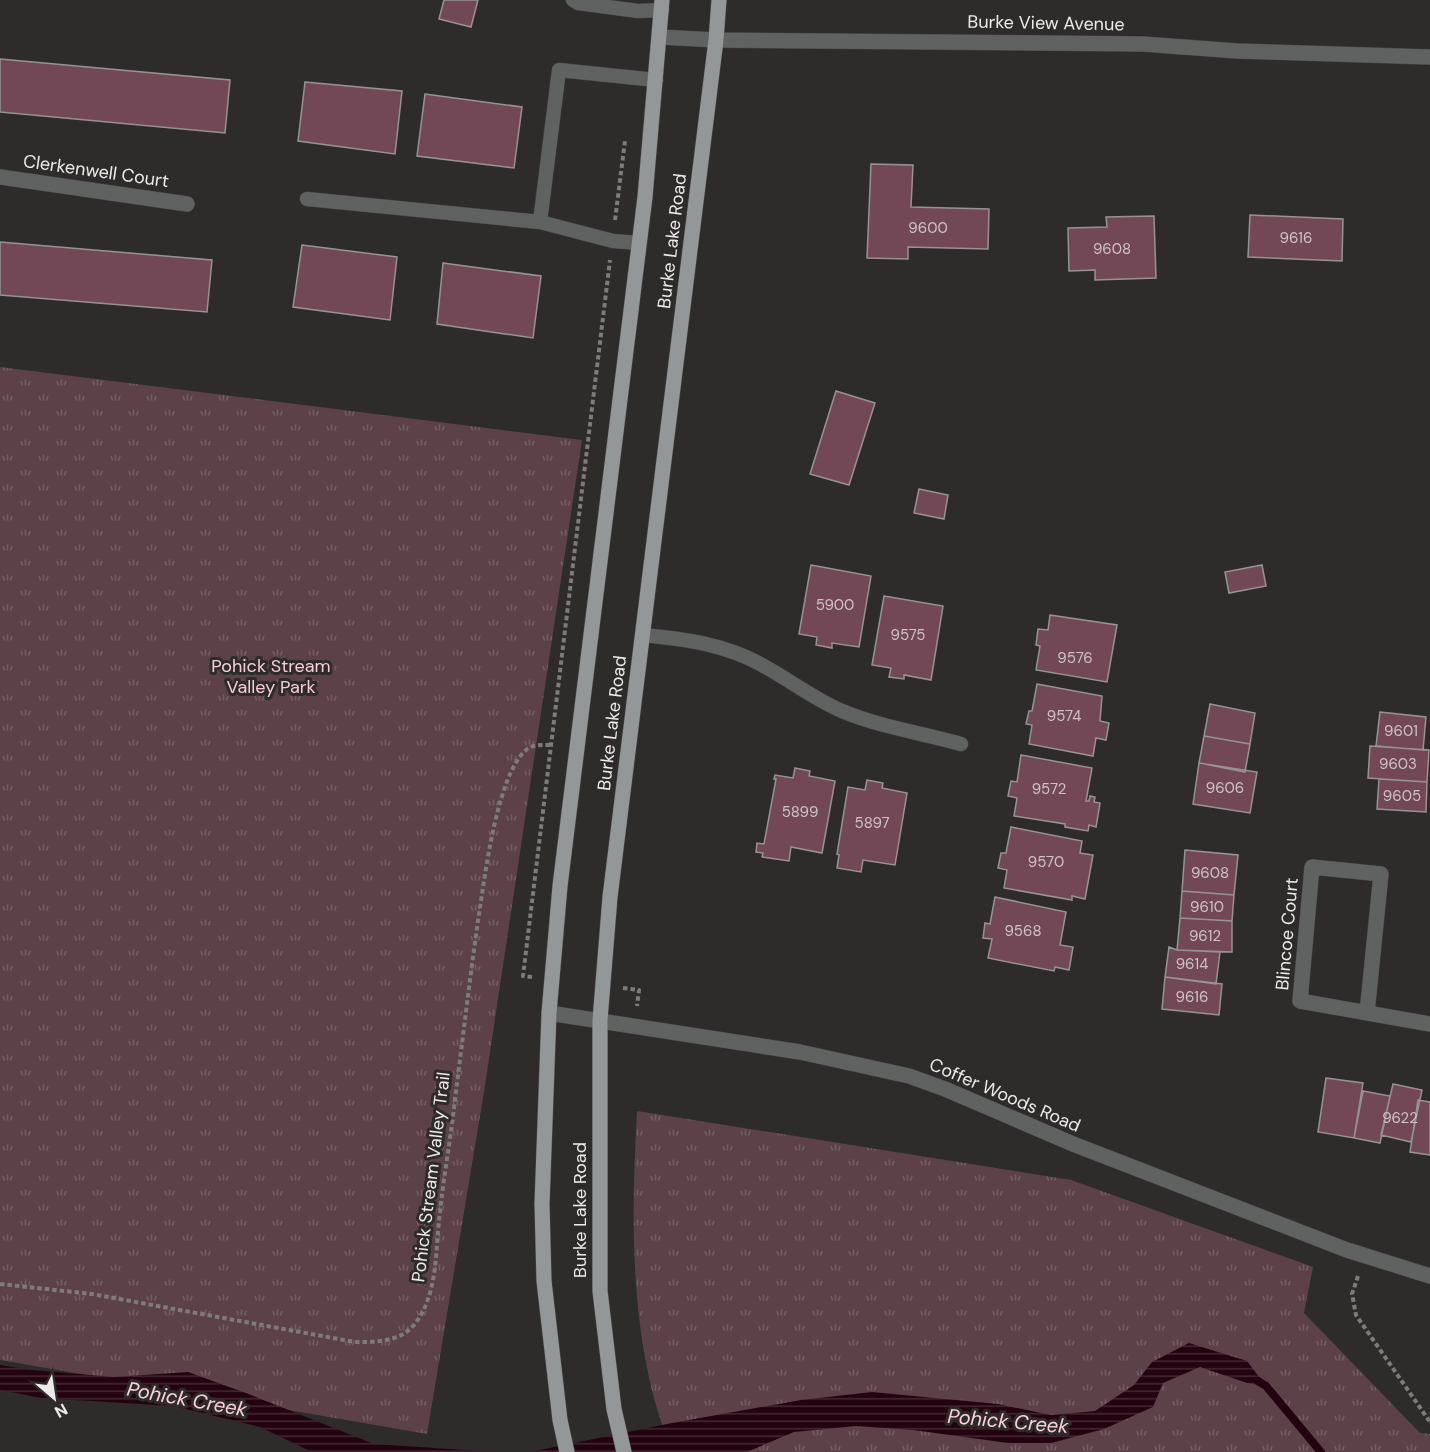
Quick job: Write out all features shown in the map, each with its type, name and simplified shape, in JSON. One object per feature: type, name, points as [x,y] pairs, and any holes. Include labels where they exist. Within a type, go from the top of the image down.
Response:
[{"type":"main road","name":"Burke Lake Road","points":[[624,1452],[614,1409],[600,1291],[600,1020],[610,897],[716,40],[719,0]]},
{"type":"main road","name":"Burke Lake Road","points":[[567,1452],[560,1420],[544,1281],[542,1204],[549,1013],[556,918],[639,243],[662,5]]},
{"type":"street","name":"Burke View Avenue","points":[[660,37],[716,40],[1143,44],[1237,51],[1430,57]]},
{"type":"street","name":"Clerkenwell Court","points":[[0,177],[187,204]]},
{"type":"street","name":"Blincoe Court","points":[[1367,1013],[1381,874],[1312,867],[1300,1001],[1367,1013],[1430,1024]]},
{"type":"street","name":"Coffer Woods Road","points":[[549,1013],[800,1052],[909,1076],[1083,1148],[1364,1256],[1430,1276]]},
{"type":"lane","points":[[573,0],[578,3],[638,11],[662,5]]},
{"type":"lane","points":[[540,222],[559,70],[656,80]]},
{"type":"lane","points":[[307,199],[540,222],[613,241],[639,243]]},
{"type":"lane","points":[[642,635],[687,639],[737,653],[762,665],[816,700],[865,721],[961,744]]},
{"type":"path","points":[[523,976],[626,136]]},
{"type":"path","name":"Pohick Stream Valley Trail","points":[[0,1284],[92,1294],[355,1342],[379,1342],[403,1334],[413,1327],[425,1308],[436,1259],[471,967],[489,845],[507,779],[516,762],[526,749],[538,744],[551,745]]},
{"type":"path","points":[[1364,1256],[1352,1294],[1356,1315],[1430,1422]]},
{"type":"green space","name":"Pohick Stream Valley Park","points":[[0,367],[582,440],[484,1092],[427,1434],[0,1360]]},
{"type":"green space","points":[[637,1111],[1071,1180],[1313,1267],[1304,1313],[1420,1433],[1430,1434],[1430,1452],[671,1452],[650,1382],[639,1315],[634,1247]]},
{"type":"water","points":[[1189,1343],[1247,1361],[1266,1386],[1247,1383],[1200,1367],[1163,1383],[1153,1407],[1104,1429],[1051,1443],[1008,1443],[913,1430],[856,1426],[794,1432],[747,1452],[530,1452],[801,1400],[872,1392],[998,1404],[1051,1415],[1095,1411],[1134,1385],[1152,1362]]},
{"type":"water","points":[[0,1365],[114,1377],[188,1372],[374,1444],[495,1452],[312,1452],[260,1427],[173,1406],[41,1398],[0,1390]]},
{"type":"building","points":[[444,0],[478,0],[471,27],[439,19]]},
{"type":"building","points":[[0,59],[230,80],[225,133],[0,112]]},
{"type":"building","points":[[305,82],[402,91],[395,154],[298,141]]},
{"type":"building","points":[[425,94],[522,107],[514,168],[417,156]]},
{"type":"building","points":[[871,164],[913,165],[911,207],[989,209],[988,249],[908,247],[908,259],[867,258]]},
{"type":"building","points":[[1250,215],[1343,219],[1342,261],[1248,257]]},
{"type":"building","points":[[1154,216],[1156,278],[1095,280],[1095,270],[1069,271],[1068,228],[1107,227],[1106,217]]},
{"type":"building","points":[[0,242],[212,260],[207,312],[0,295]]},
{"type":"building","points":[[302,245],[397,257],[390,320],[293,307]]},
{"type":"building","points":[[443,263],[541,276],[533,338],[437,324]]},
{"type":"building","points":[[836,391],[875,403],[849,485],[810,474]]},
{"type":"building","points":[[919,489],[948,495],[944,519],[914,513]]},
{"type":"building","points":[[811,565],[871,576],[859,647],[832,643],[832,648],[816,645],[817,637],[799,634]]},
{"type":"building","points":[[1262,565],[1266,586],[1229,593],[1225,572]]},
{"type":"building","points":[[884,596],[943,606],[931,680],[904,675],[904,679],[889,677],[891,668],[872,665]]},
{"type":"building","points":[[1050,615],[1117,625],[1107,682],[1036,670],[1040,646],[1036,645],[1038,629],[1048,630]]},
{"type":"building","points":[[1037,684],[1102,696],[1100,721],[1109,723],[1106,740],[1096,738],[1093,756],[1029,744],[1032,725],[1026,724],[1029,711],[1032,711]]},
{"type":"building","points":[[1210,704],[1255,713],[1250,744],[1204,736]]},
{"type":"building","points":[[1380,712],[1426,717],[1423,750],[1376,746]]},
{"type":"building","points":[[1204,736],[1250,744],[1245,772],[1199,763]]},
{"type":"building","points":[[1370,746],[1429,750],[1427,782],[1368,778]]},
{"type":"building","points":[[1021,755],[1092,768],[1086,801],[1089,801],[1090,796],[1095,797],[1094,802],[1100,803],[1096,827],[1089,825],[1088,831],[1065,827],[1065,824],[1014,816],[1017,798],[1008,796],[1011,781],[1017,782]]},
{"type":"building","points":[[1199,763],[1257,772],[1250,813],[1193,804]]},
{"type":"building","points":[[795,768],[810,771],[809,776],[835,781],[822,853],[791,847],[789,861],[762,857],[763,853],[756,852],[757,843],[764,844],[775,775],[793,778]]},
{"type":"building","points":[[1379,779],[1427,782],[1426,812],[1377,809]]},
{"type":"building","points":[[867,780],[883,783],[882,788],[907,793],[895,865],[863,860],[861,872],[837,868],[839,855],[837,854],[848,787],[865,790]]},
{"type":"building","points":[[1011,827],[1082,841],[1080,853],[1093,855],[1085,899],[1072,896],[1072,900],[1004,888],[1007,870],[998,868],[1001,853],[1006,853]]},
{"type":"building","points":[[1185,850],[1238,855],[1234,895],[1182,891]]},
{"type":"building","points":[[1182,891],[1234,895],[1232,921],[1180,918]]},
{"type":"building","points":[[995,897],[1066,912],[1060,945],[1073,947],[1069,970],[1055,967],[1054,971],[988,958],[992,939],[983,938],[985,923],[990,924]]},
{"type":"building","points":[[1180,918],[1232,921],[1232,952],[1177,950]]},
{"type":"building","points":[[1169,947],[1177,950],[1220,952],[1216,984],[1165,977]]},
{"type":"building","points":[[1165,977],[1222,984],[1219,1015],[1162,1009]]},
{"type":"building","points":[[1326,1078],[1363,1083],[1354,1138],[1318,1132]]},
{"type":"building","points":[[1393,1084],[1422,1090],[1411,1142],[1381,1135]]},
{"type":"building","points":[[1363,1091],[1390,1096],[1380,1143],[1354,1138]]},
{"type":"building","points":[[1418,1100],[1430,1102],[1430,1155],[1410,1152]]},
{"type":"waterway","name":"Pohick Creek","points":[[1258,1381],[1266,1386],[1321,1452]]}]
